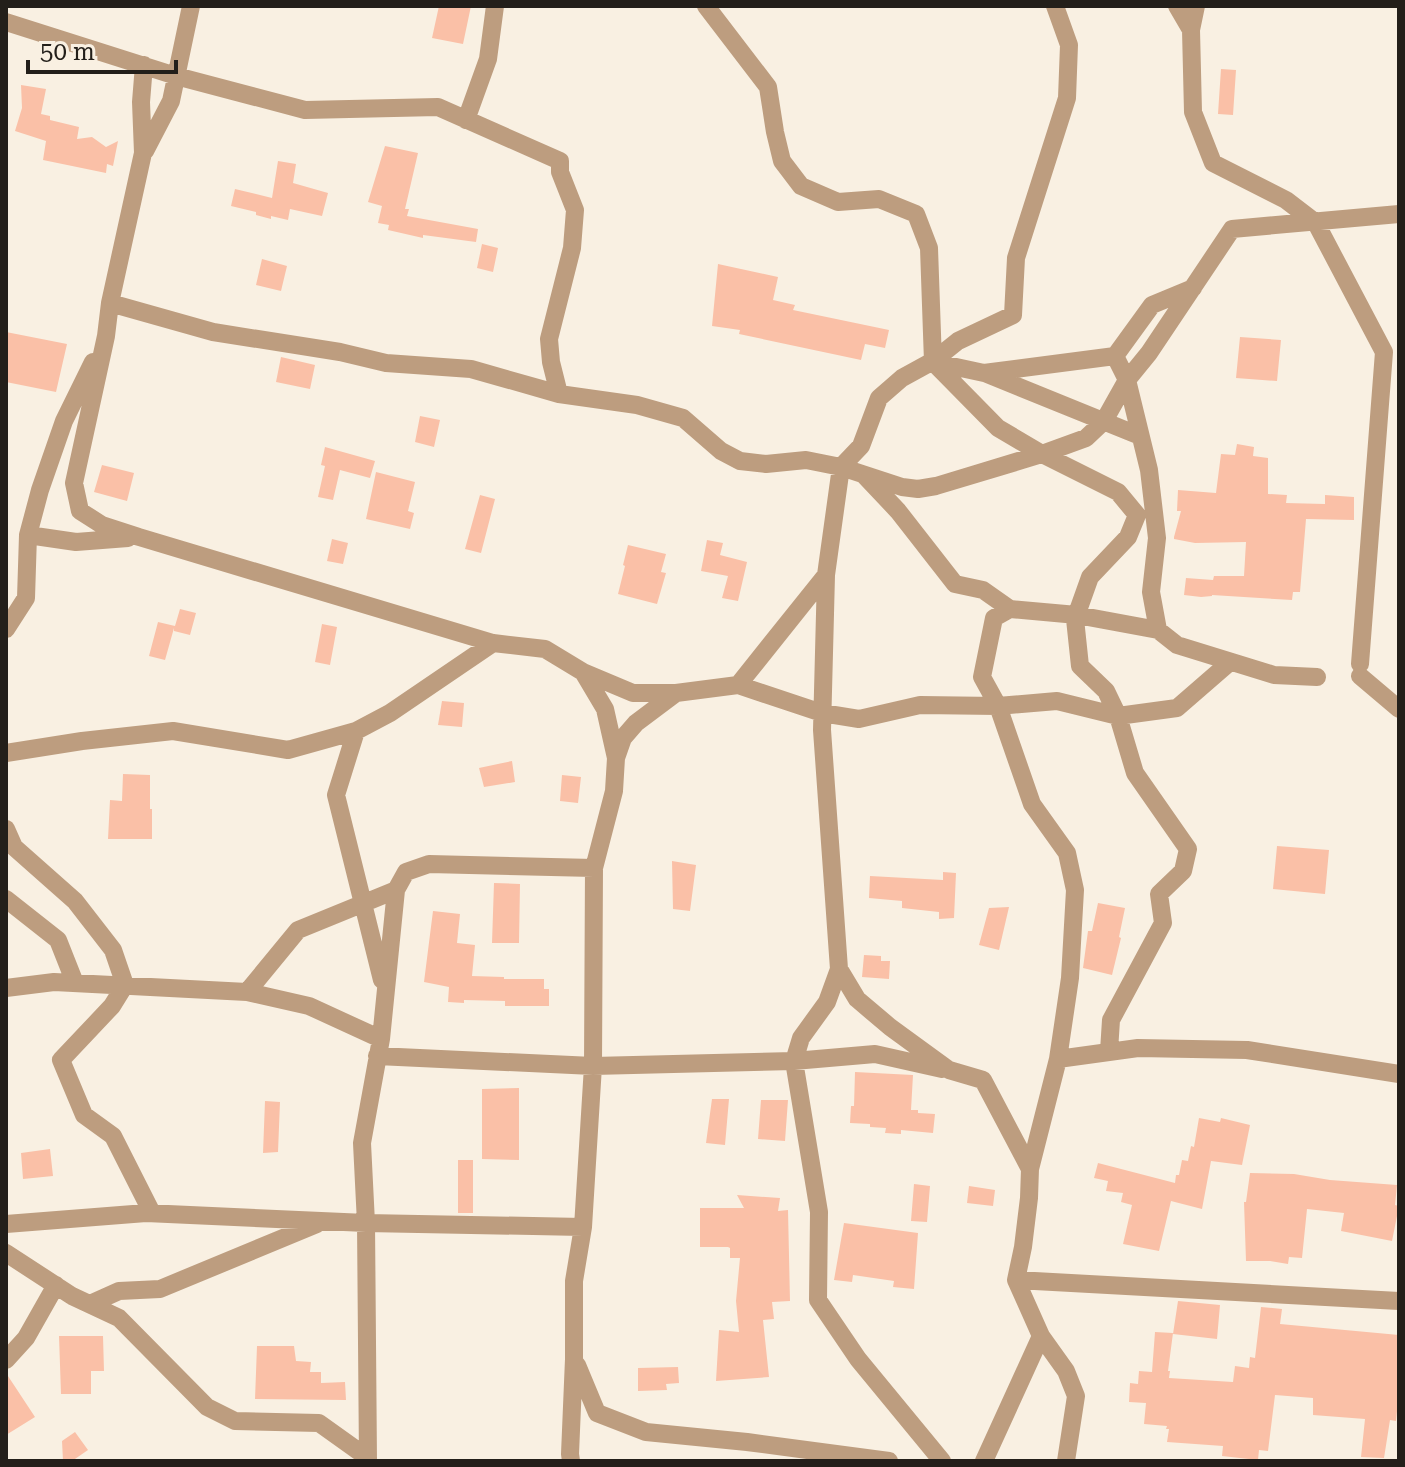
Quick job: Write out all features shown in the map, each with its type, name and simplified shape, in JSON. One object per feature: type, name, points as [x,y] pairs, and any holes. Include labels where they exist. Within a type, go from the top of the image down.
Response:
[{"type":"street","points":[[143,153],[171,101],[191,6]]},
{"type":"street","points":[[466,120],[488,59],[495,6]]},
{"type":"street","points":[[706,6],[768,87],[782,161],[801,186],[838,202],[879,199],[916,214],[929,248],[933,362],[998,428],[1118,492],[1137,515],[1128,537],[1090,577],[1075,619],[1080,666],[1106,691],[1118,716],[1135,773],[1188,849],[1183,871],[1159,894],[1163,923],[1111,1020],[1109,1051]]},
{"type":"street","points":[[942,1461],[858,1359],[818,1300],[819,1212],[794,1061],[801,1038],[827,1002],[839,969],[822,713],[826,575],[841,467],[861,446],[879,398],[902,378],[933,362],[958,341],[1013,315],[1016,258],[1067,98],[1069,45],[1055,6]]},
{"type":"street","points":[[1177,6],[1191,30]]},
{"type":"street","points":[[1196,6],[1191,30],[1193,112],[1213,163],[1286,200],[1316,223],[1384,352],[1360,670],[1399,709]]},
{"type":"street","points":[[6,22],[176,76],[305,110],[438,107],[560,161],[560,172],[575,210],[572,248],[549,339],[559,394]]},
{"type":"street","points":[[144,65],[141,102],[143,153],[74,483],[80,511],[102,525],[493,643],[545,649],[583,672],[633,693],[676,693],[738,685],[822,713],[859,719],[920,705],[998,706],[1057,701],[1118,716],[1177,708],[1230,662]]},
{"type":"street","points":[[110,303],[213,332],[340,352],[386,363],[471,369],[559,394],[637,405],[683,418],[721,451],[740,461],[766,464],[806,460],[918,489],[1042,454],[1086,438],[1104,421],[1127,380],[1149,353],[1232,229],[1399,214]]},
{"type":"street","points":[[984,373],[1115,356],[1152,305],[1193,288]]},
{"type":"street","points":[[6,629],[26,598],[28,535],[40,490],[64,421],[106,336]]},
{"type":"street","points":[[1115,356],[1127,380],[1149,470],[1157,538],[1151,592],[1158,630]]},
{"type":"street","points":[[933,362],[984,373],[1140,436]]},
{"type":"street","points":[[863,474],[898,511],[955,584],[983,590],[1010,609],[1077,615],[1158,630],[1177,645],[1230,662],[1274,675],[1317,677]]},
{"type":"street","points":[[28,535],[76,542],[139,537]]},
{"type":"street","points":[[738,685],[826,575]]},
{"type":"street","points":[[1010,609],[994,618],[982,677],[998,706],[1032,804],[1067,853],[1075,890],[1070,978],[1058,1059],[1030,1169],[1023,1247],[1016,1280],[1041,1336],[1066,1371],[1076,1396],[1066,1461]]},
{"type":"street","points":[[6,753],[173,731],[288,750],[356,731],[390,713],[493,643]]},
{"type":"street","points":[[583,672],[605,709],[616,758]]},
{"type":"street","points":[[571,1461],[574,1281],[583,1227],[593,1066],[594,868],[614,791],[616,758],[623,738],[636,723],[676,693]]},
{"type":"street","points":[[356,731],[336,795],[385,993]]},
{"type":"street","points":[[6,829],[14,847],[75,901],[113,950],[125,985]]},
{"type":"street","points":[[368,1459],[366,1223],[362,1143],[379,1048],[396,890],[406,872],[429,864],[594,868]]},
{"type":"street","points":[[247,992],[298,930],[396,890]]},
{"type":"street","points":[[6,899],[58,940],[75,983]]},
{"type":"street","points":[[839,969],[857,999],[949,1070]]},
{"type":"street","points":[[6,988],[54,982],[247,992],[309,1006],[379,1048],[593,1066],[794,1061],[875,1054],[983,1080],[1030,1169]]},
{"type":"street","points":[[125,985],[112,1006],[61,1060],[84,1115],[113,1136],[152,1213]]},
{"type":"street","points":[[1058,1059],[1138,1048],[1247,1050],[1399,1074]]},
{"type":"street","points":[[6,1224],[152,1213],[366,1223],[583,1227]]},
{"type":"street","points":[[90,1304],[119,1291],[160,1289],[323,1221]]},
{"type":"street","points":[[6,1253],[72,1296],[119,1318],[207,1407],[235,1421],[319,1423],[368,1459]]},
{"type":"street","points":[[1016,1280],[1399,1301]]},
{"type":"street","points":[[6,1360],[26,1338],[56,1285]]},
{"type":"street","points":[[984,1461],[1041,1336]]},
{"type":"street","points":[[574,1359],[597,1413],[646,1432],[889,1461]]},
{"type":"street","points":[[747,1442],[774,1461]]},
{"type":"building","points":[[439,6],[471,6],[463,44],[432,38]]},
{"type":"building","points":[[1221,69],[1236,70],[1233,115],[1218,114]]},
{"type":"building","points":[[21,85],[46,89],[41,114],[50,116],[50,120],[79,127],[77,139],[92,137],[106,147],[118,141],[113,166],[107,164],[106,173],[43,160],[46,141],[15,131],[22,108]]},
{"type":"building","points":[[385,146],[418,153],[405,209],[409,209],[407,216],[478,229],[476,242],[423,235],[423,238],[388,230],[389,225],[378,223],[382,206],[368,202]]},
{"type":"building","points":[[278,161],[296,164],[293,183],[328,193],[322,216],[290,209],[288,220],[271,216],[271,219],[231,206],[235,189],[272,198]]},
{"type":"building","points":[[482,244],[498,248],[493,272],[477,268]]},
{"type":"building","points":[[262,259],[287,266],[281,291],[256,285]]},
{"type":"building","points":[[718,264],[778,277],[773,300],[795,305],[793,310],[889,330],[885,348],[865,344],[861,360],[712,326]]},
{"type":"building","points":[[6,332],[67,344],[56,392],[6,382]]},
{"type":"building","points":[[1240,337],[1281,340],[1277,381],[1236,378]]},
{"type":"building","points":[[281,357],[315,365],[310,389],[276,382]]},
{"type":"building","points":[[420,416],[440,420],[434,447],[415,442]]},
{"type":"building","points":[[1237,444],[1254,447],[1253,456],[1268,458],[1268,494],[1287,495],[1286,503],[1325,504],[1325,495],[1354,497],[1354,520],[1306,519],[1300,592],[1293,592],[1292,600],[1184,595],[1186,578],[1213,580],[1214,576],[1244,576],[1246,542],[1195,543],[1174,539],[1181,511],[1177,511],[1178,490],[1216,493],[1221,454],[1235,455]]},
{"type":"building","points":[[325,447],[375,461],[370,478],[340,470],[333,500],[318,497],[325,466],[321,465]]},
{"type":"building","points":[[102,465],[134,473],[127,501],[94,492]]},
{"type":"building","points":[[376,472],[415,482],[408,511],[414,513],[410,529],[366,519]]},
{"type":"building","points":[[480,495],[495,499],[481,553],[465,549]]},
{"type":"building","points":[[332,539],[348,543],[343,564],[327,561]]},
{"type":"building","points":[[707,540],[723,543],[720,555],[747,562],[738,601],[722,598],[728,576],[701,571]]},
{"type":"building","points":[[628,545],[666,554],[661,572],[666,573],[657,604],[618,594]]},
{"type":"building","points":[[180,609],[196,613],[190,635],[174,631],[174,628],[165,660],[149,656],[158,622],[175,626]]},
{"type":"building","points":[[322,624],[337,627],[330,665],[315,662]]},
{"type":"building","points":[[442,701],[464,703],[462,727],[438,725]]},
{"type":"building","points":[[512,761],[515,782],[484,787],[479,768]]},
{"type":"building","points":[[123,774],[150,775],[152,839],[108,839],[110,800],[122,801]]},
{"type":"building","points":[[562,775],[581,777],[578,803],[560,801]]},
{"type":"building","points":[[1277,846],[1329,850],[1325,894],[1273,889]]},
{"type":"building","points":[[672,861],[696,865],[690,911],[673,909]]},
{"type":"building","points":[[943,872],[956,873],[954,918],[939,919],[939,912],[902,908],[902,901],[869,898],[870,876],[943,880]]},
{"type":"building","points":[[494,883],[520,884],[519,943],[492,943]]},
{"type":"building","points":[[1098,903],[1125,908],[1112,975],[1083,968],[1088,931],[1092,931]]},
{"type":"building","points":[[1009,907],[999,950],[979,945],[989,908]]},
{"type":"building","points":[[433,911],[460,914],[457,943],[475,945],[472,976],[544,979],[544,989],[549,989],[549,1006],[505,1006],[505,1001],[448,1002],[449,987],[424,982]]},
{"type":"building","points":[[864,955],[881,956],[881,961],[890,961],[889,979],[862,977]]},
{"type":"building","points":[[855,1072],[913,1075],[911,1110],[935,1114],[933,1133],[901,1130],[901,1134],[885,1133],[886,1128],[850,1123]]},
{"type":"building","points":[[519,1088],[519,1160],[482,1159],[482,1089]]},
{"type":"building","points":[[712,1099],[729,1099],[725,1145],[706,1143]]},
{"type":"building","points":[[761,1100],[788,1100],[785,1141],[758,1139]]},
{"type":"building","points":[[265,1101],[280,1102],[278,1152],[263,1153]]},
{"type":"building","points":[[1199,1118],[1220,1122],[1221,1118],[1250,1125],[1242,1165],[1211,1161],[1202,1209],[1171,1201],[1159,1251],[1123,1244],[1132,1205],[1121,1202],[1123,1193],[1106,1191],[1108,1181],[1094,1178],[1098,1163],[1175,1183],[1182,1160],[1188,1161],[1191,1146],[1194,1147]]},
{"type":"building","points":[[50,1149],[53,1176],[23,1179],[21,1153]]},
{"type":"building","points":[[458,1160],[473,1160],[473,1213],[458,1213]]},
{"type":"building","points":[[1250,1173],[1294,1174],[1397,1185],[1395,1205],[1399,1206],[1392,1241],[1341,1231],[1344,1213],[1307,1209],[1302,1258],[1289,1257],[1288,1264],[1246,1261],[1244,1202]]},
{"type":"building","points":[[914,1184],[930,1186],[927,1222],[911,1221]]},
{"type":"building","points":[[969,1186],[995,1190],[993,1206],[967,1203]]},
{"type":"building","points":[[737,1195],[780,1198],[778,1211],[788,1210],[790,1301],[772,1302],[774,1319],[763,1320],[769,1377],[716,1381],[719,1330],[739,1332],[736,1301],[740,1258],[730,1258],[728,1247],[700,1247],[700,1208],[744,1208]]},
{"type":"building","points":[[844,1223],[918,1233],[914,1289],[893,1287],[894,1281],[853,1275],[852,1282],[834,1280]]},
{"type":"building","points":[[1178,1301],[1220,1305],[1217,1339],[1173,1334]]},
{"type":"building","points":[[1261,1307],[1282,1309],[1280,1324],[1399,1335],[1396,1421],[1390,1420],[1384,1458],[1361,1457],[1365,1419],[1313,1415],[1313,1398],[1275,1395],[1268,1451],[1259,1450],[1258,1460],[1222,1456],[1223,1446],[1167,1442],[1167,1426],[1144,1424],[1146,1403],[1129,1402],[1130,1383],[1138,1384],[1139,1371],[1152,1372],[1155,1332],[1173,1333],[1169,1378],[1233,1382],[1235,1366],[1249,1368],[1250,1357],[1255,1358]]},
{"type":"building","points":[[59,1336],[103,1336],[104,1371],[91,1371],[91,1394],[61,1394]]},
{"type":"building","points":[[257,1346],[294,1346],[296,1361],[311,1362],[310,1372],[321,1372],[321,1383],[345,1382],[346,1400],[255,1399]]},
{"type":"building","points":[[678,1367],[679,1383],[666,1384],[667,1390],[638,1391],[638,1368]]},
{"type":"building","points":[[6,1373],[35,1417],[6,1435]]},
{"type":"building","points":[[75,1432],[88,1450],[72,1461],[63,1461],[62,1441]]}]
